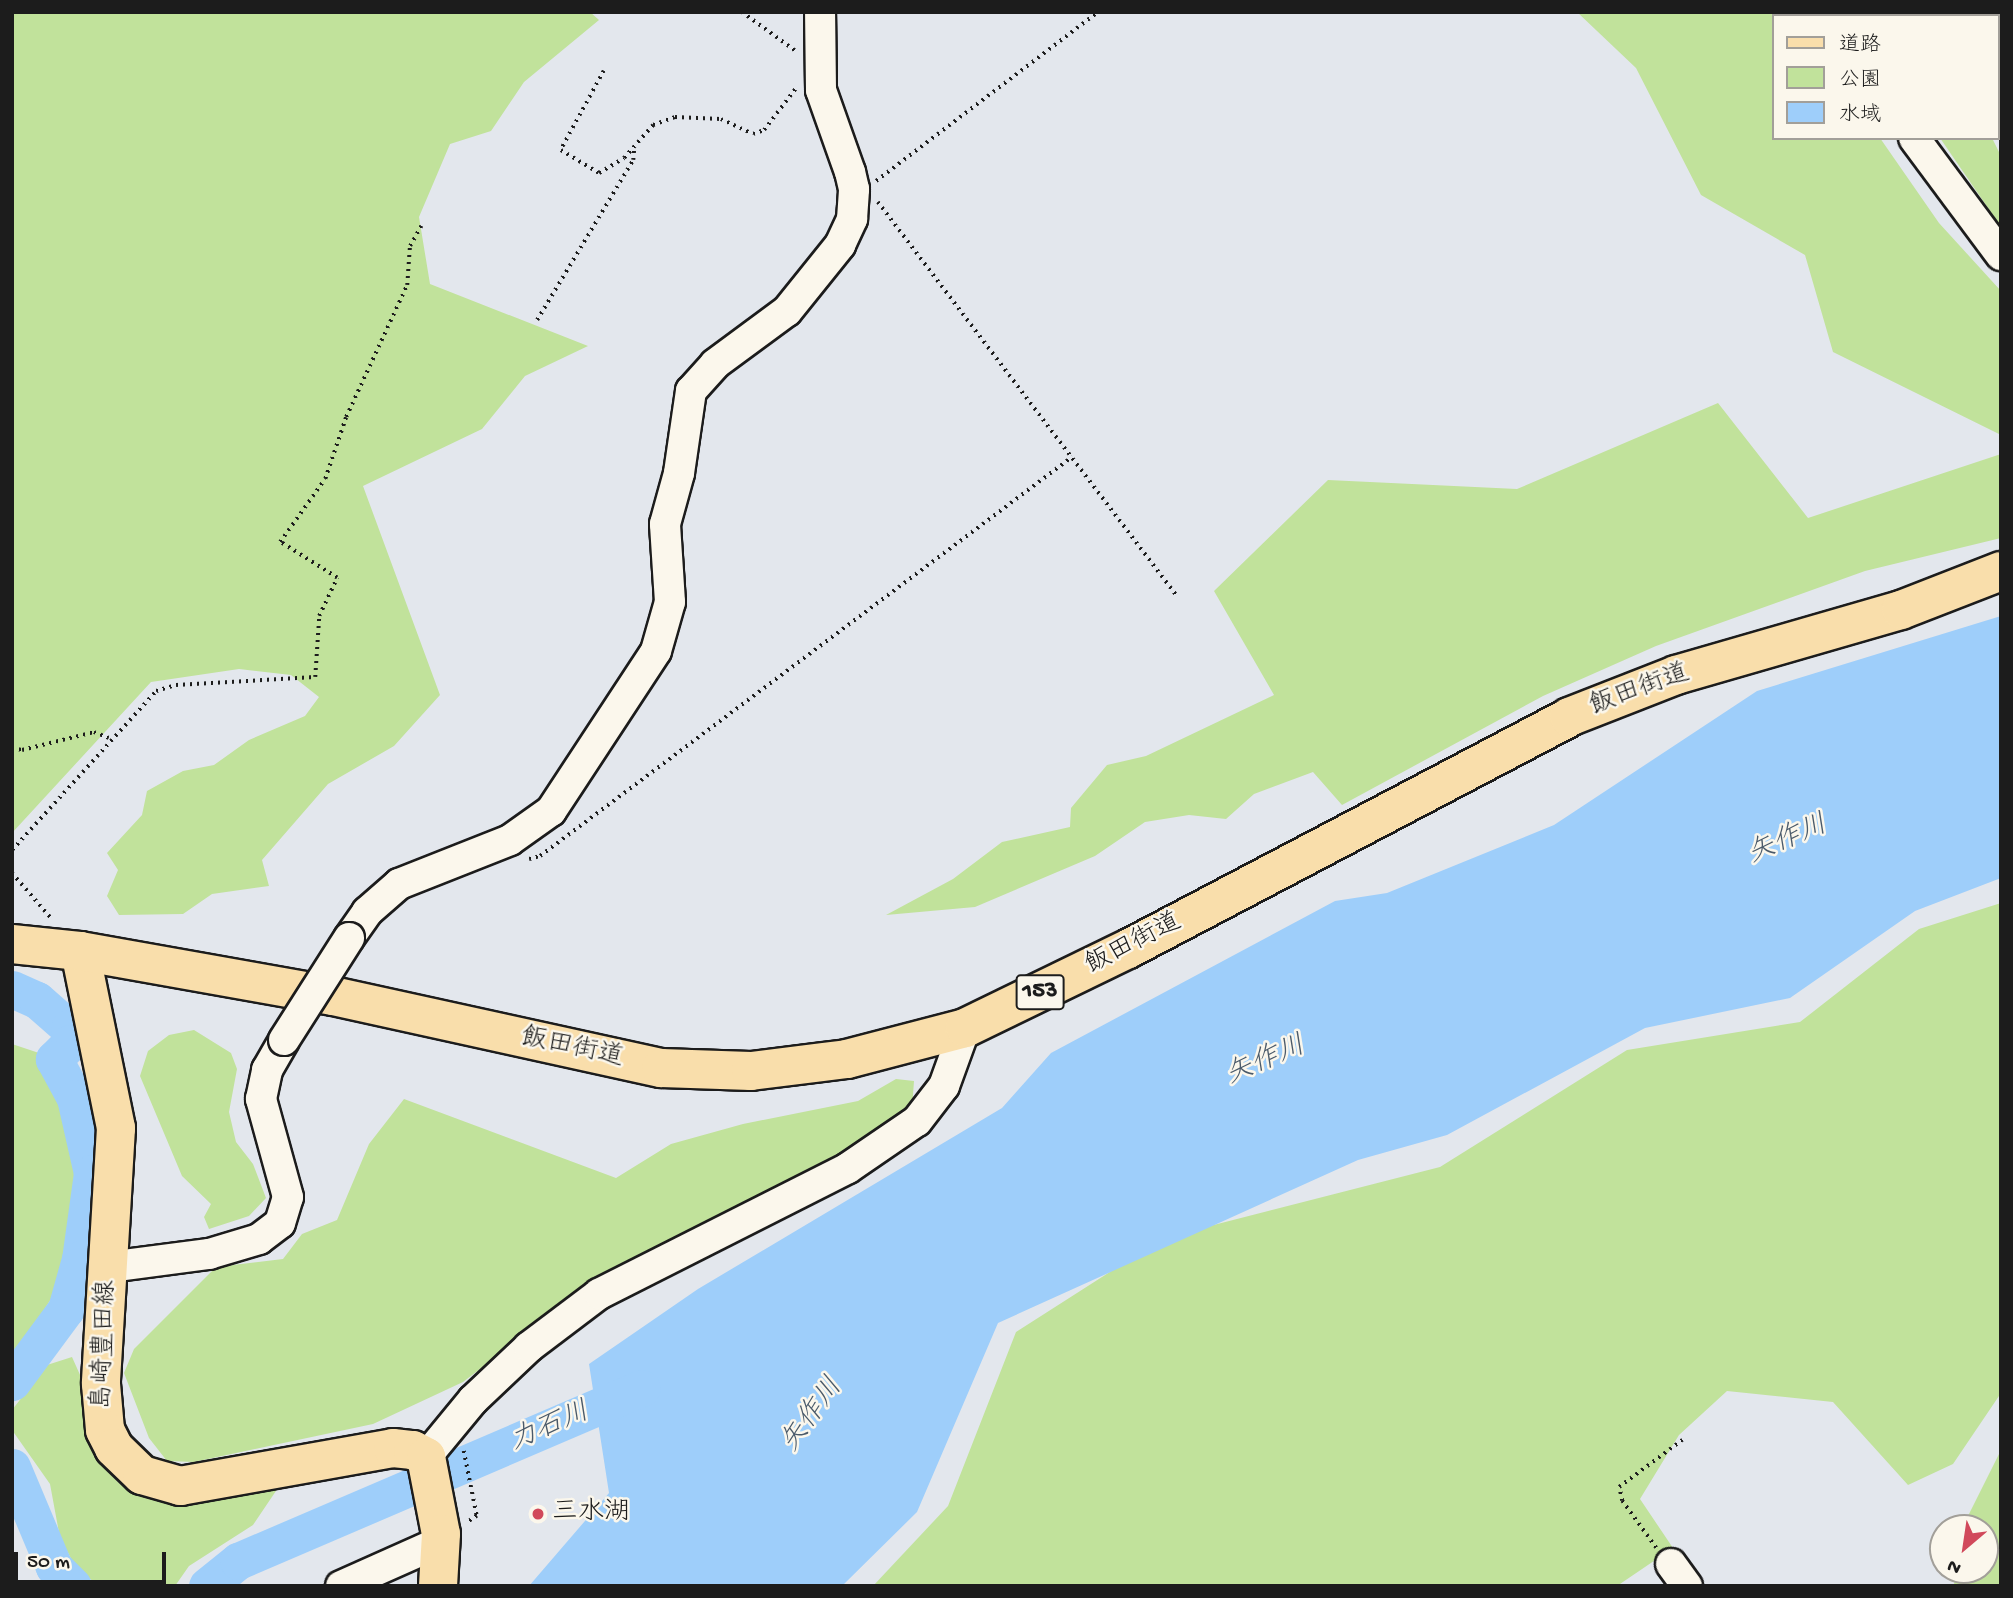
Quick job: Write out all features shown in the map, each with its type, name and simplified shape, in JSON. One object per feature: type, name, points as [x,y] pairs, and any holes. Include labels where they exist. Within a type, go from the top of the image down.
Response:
[{"type":"main road","name":"飯田街道","points":[[12,944],[74,951],[333,996],[661,1068],[751,1071],[819,1062],[965,1028],[1140,942],[1569,717],[1676,675],[1901,610],[2001,570]]},
{"type":"main road","name":"島崎豊田線","points":[[74,951],[116,1128],[101,1408],[114,1448],[142,1475],[180,1486],[393,1448],[413,1450],[426,1457]]},
{"type":"main road","points":[[426,1457],[442,1538],[438,1586]]},
{"type":"street","points":[[109,1267],[233,1248],[259,1239],[280,1223],[288,1197],[261,1099],[267,1070],[349,938],[367,912],[399,884],[524,832],[567,790],[663,636],[670,602],[665,524],[679,473],[691,391],[715,363],[787,312],[832,258],[852,219],[861,188],[824,105],[820,62],[820,12]]},
{"type":"street","points":[[1915,140],[2001,255]]},
{"type":"street","points":[[426,1457],[473,1400],[529,1347],[599,1294],[848,1168],[917,1121],[944,1086],[965,1028]]},
{"type":"street","points":[[341,1586],[442,1538]]},
{"type":"path","points":[[604,71],[561,150],[599,173],[608,171],[653,125],[675,117],[721,119],[753,134],[764,130],[820,62],[803,55],[742,12]]},
{"type":"path","points":[[1098,12],[861,188],[1072,457],[1177,596]]},
{"type":"path","points":[[537,320],[633,160],[634,146]]},
{"type":"path","points":[[12,849],[110,738],[156,691],[195,684],[315,677],[319,616],[338,578],[280,542],[325,479],[346,418],[407,285],[410,246],[421,226]]},
{"type":"path","points":[[517,863],[540,856],[1072,457]]},
{"type":"path","points":[[12,748],[22,750],[94,732],[110,738]]},
{"type":"path","points":[[12,873],[66,936],[74,951]]},
{"type":"path","points":[[1679,1575],[1638,1527],[1622,1501],[1619,1487],[1682,1440]]},
{"type":"path","points":[[462,1443],[476,1514]]},
{"type":"green space","points":[[12,12],[590,12],[599,20],[524,82],[491,131],[450,144],[419,217],[430,284],[588,346],[525,376],[482,429],[363,486],[440,695],[394,746],[328,784],[262,860],[269,886],[212,894],[183,914],[119,915],[107,896],[118,870],[107,853],[142,815],[147,791],[183,771],[214,765],[249,740],[305,716],[319,697],[291,675],[239,669],[151,682],[12,833]]},
{"type":"green space","points":[[1577,12],[1797,12],[1798,14],[1772,14],[1772,140],[1881,140],[1939,223],[2001,291],[2001,435],[1833,352],[1805,255],[1701,195],[1636,68]]},
{"type":"green space","points":[[1846,12],[2001,12],[2001,90],[1999,14]]},
{"type":"green space","points":[[1941,140],[1993,140],[2001,156],[2001,227]]},
{"type":"green space","points":[[1718,403],[1808,518],[2001,454],[2001,538],[1865,571],[1656,646],[1543,696],[1342,805],[1313,772],[1254,794],[1226,819],[1189,815],[1145,822],[1095,856],[975,907],[886,915],[953,879],[1002,842],[1070,827],[1071,808],[1107,765],[1146,756],[1274,695],[1214,591],[1328,480],[1517,489]]},
{"type":"green space","points":[[2001,903],[2001,1393],[1953,1464],[1908,1485],[1833,1402],[1727,1391],[1679,1435],[1640,1499],[1673,1548],[1617,1586],[873,1586],[948,1506],[1016,1332],[1163,1238],[1440,1167],[1627,1050],[1800,1022],[1919,929]]},
{"type":"green space","points":[[194,1030],[231,1053],[237,1069],[229,1112],[236,1142],[253,1164],[266,1198],[249,1216],[209,1229],[204,1217],[211,1204],[182,1176],[140,1076],[148,1051],[169,1035]]},
{"type":"green space","points":[[12,1044],[42,1054],[61,1092],[77,1175],[74,1242],[54,1294],[12,1362]]},
{"type":"green space","points":[[896,1079],[914,1081],[912,1109],[861,1145],[605,1274],[463,1382],[373,1424],[194,1462],[167,1461],[149,1438],[124,1373],[134,1349],[216,1267],[283,1259],[302,1234],[337,1220],[369,1144],[404,1099],[616,1178],[671,1144],[743,1124],[858,1101]]},
{"type":"green space","points":[[72,1357],[85,1386],[86,1431],[102,1466],[121,1485],[172,1501],[280,1485],[253,1525],[189,1566],[175,1586],[98,1586],[74,1564],[60,1538],[50,1484],[12,1430],[12,1410],[47,1365]]},
{"type":"green space","points":[[2001,1450],[2001,1586],[1954,1586],[1999,1584],[1999,1514],[1969,1514]]},
{"type":"water","name":"矢作川","points":[[2001,616],[2001,878],[1915,911],[1790,998],[1645,1028],[1447,1135],[1358,1160],[998,1323],[917,1512],[842,1586],[529,1586],[609,1493],[589,1364],[698,1289],[1002,1108],[1051,1053],[1335,901],[1387,893],[1554,825],[1757,691]]},
{"type":"waterway","name":"力石川","points":[[12,989],[37,1000],[69,1028],[70,1043],[54,1059],[75,1098],[92,1173],[80,1259],[66,1309],[12,1382]]},
{"type":"waterway","name":"力石川","points":[[207,1586],[238,1561],[642,1388]]},
{"type":"waterway","name":"力石川","points":[[12,1467],[54,1567],[73,1586]]},
{"type":"place","name":"三水湖","points":[[538,1514]]}]
